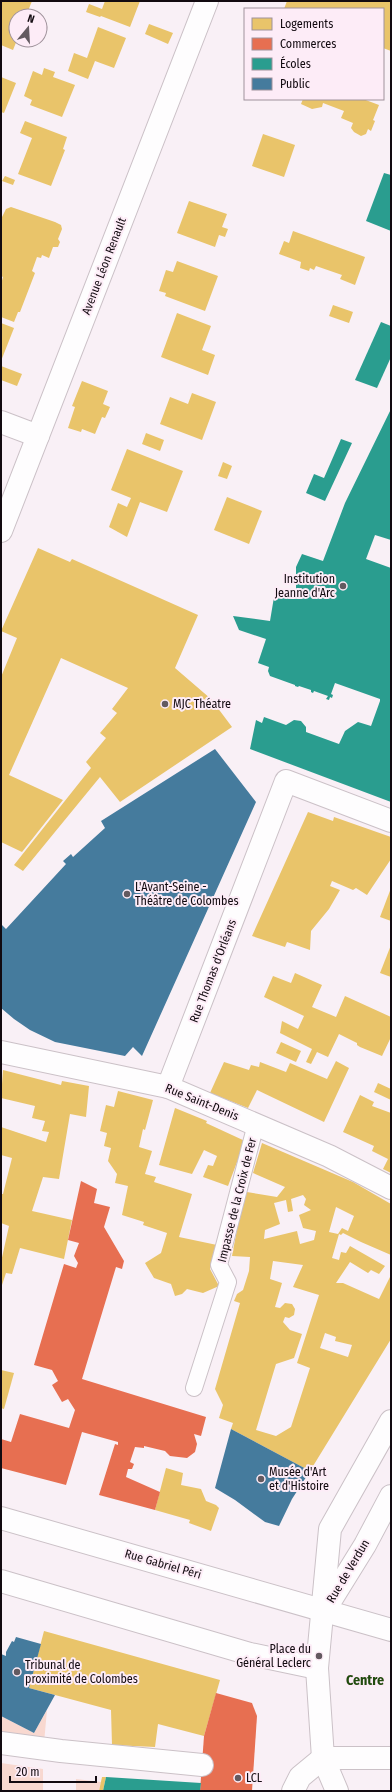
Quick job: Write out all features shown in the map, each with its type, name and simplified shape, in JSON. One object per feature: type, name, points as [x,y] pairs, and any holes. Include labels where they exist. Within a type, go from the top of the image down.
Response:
[{"type":"street","name":"Avenue Léon Renault","points":[[1,530],[208,1]]},
{"type":"street","points":[[1,422],[38,436]]},
{"type":"street","name":"Rue Thomas d'Orléans","points":[[168,1087],[286,781],[391,821]]},
{"type":"street","name":"Rue Saint-Denis","points":[[1,1052],[168,1087],[329,1156],[391,1188]]},
{"type":"street","name":"Rue de Verdun","points":[[324,1611],[330,1529],[391,1420]]},
{"type":"street","name":"Rue de Verdun","points":[[324,1611],[365,1545],[391,1496]]},
{"type":"street","name":"Rue Gabriel Péri","points":[[1,1518],[391,1630]]},
{"type":"street","points":[[1,1582],[250,1654],[317,1668]]},
{"type":"street","points":[[324,1611],[317,1668],[323,1758],[337,1791]]},
{"type":"street","points":[[1,1743],[202,1766]]},
{"type":"street","points":[[294,1791],[300,1777],[323,1758],[391,1758]]},
{"type":"lane","name":"Impasse de la Croix de Fer","points":[[194,1388],[228,1282],[219,1264],[256,1124]]},
{"type":"shaded area","points":[[47,1710],[44,1743],[1,1737],[1,1716],[34,1733]]},
{"type":"shaded area","points":[[1,1763],[43,1769],[43,1791],[1,1790]]},
{"type":"shaded area","points":[[76,1779],[101,1782],[99,1791],[76,1791]]},
{"type":"building: Logements","points":[[1,1],[32,1],[29,8],[8,8],[8,48],[1,45]]},
{"type":"building: Logements","points":[[105,1],[140,1],[130,27],[86,12],[89,4],[102,9]]},
{"type":"building: Logements","points":[[287,1],[391,1],[391,51],[384,48],[384,8],[284,8]]},
{"type":"building: Logements","points":[[149,24],[173,33],[168,44],[145,34]]},
{"type":"building: Logements","points":[[98,27],[126,38],[114,68],[95,61],[88,79],[68,71],[74,53],[87,58]]},
{"type":"building: Logements","points":[[44,68],[55,72],[53,77],[75,85],[62,117],[30,105],[32,100],[24,96],[33,71],[42,75]]},
{"type":"building: Logements","points":[[1,77],[16,83],[4,113],[1,112]]},
{"type":"building: Logements","points":[[303,100],[366,100],[379,105],[373,120],[375,121],[371,131],[368,129],[366,134],[361,136],[354,132],[351,128],[353,123],[341,118],[344,111],[323,103],[322,107],[312,109],[301,104]]},
{"type":"building: Logements","points":[[25,121],[67,137],[63,149],[65,150],[51,186],[18,174],[32,138],[20,133]]},
{"type":"building: Logements","points":[[263,134],[295,145],[284,177],[252,166]]},
{"type":"building: Logements","points":[[5,176],[15,180],[13,185],[2,181]]},
{"type":"building: Logements","points":[[189,201],[227,214],[222,227],[228,229],[225,237],[219,235],[215,247],[177,233]]},
{"type":"building: Logements","points":[[11,207],[55,222],[61,225],[62,229],[58,239],[60,242],[58,247],[53,247],[49,258],[42,255],[41,258],[37,257],[32,271],[35,273],[20,312],[18,312],[14,322],[1,317],[1,284],[3,277],[1,276],[1,219],[6,209]]},
{"type":"building: Logements","points":[[293,231],[365,257],[355,285],[340,279],[342,275],[316,266],[314,270],[310,268],[309,271],[300,268],[301,262],[279,254],[284,241],[289,243]]},
{"type":"building: Logements","points":[[177,261],[218,276],[205,311],[165,296],[166,293],[159,291],[166,270],[173,272]]},
{"type":"building: Logements","points":[[333,305],[353,312],[349,323],[329,316]]},
{"type":"building: Logements","points":[[177,313],[211,326],[202,350],[215,355],[208,375],[161,357]]},
{"type":"building: Logements","points":[[1,323],[14,328],[1,361]]},
{"type":"building: Logements","points":[[1,366],[22,374],[17,386],[1,380]]},
{"type":"building: Logements","points":[[82,381],[108,391],[103,404],[110,407],[105,418],[102,417],[95,434],[82,429],[81,432],[68,428],[75,407],[72,406]]},
{"type":"building: Logements","points":[[192,393],[216,402],[202,440],[160,424],[170,397],[188,404]]},
{"type":"building: Logements","points":[[146,433],[164,440],[160,451],[142,444]]},
{"type":"building: Logements","points":[[127,449],[183,471],[167,512],[140,502],[127,537],[109,527],[118,503],[127,507],[131,498],[111,490]]},
{"type":"building: Logements","points":[[223,462],[232,466],[227,479],[218,476]]},
{"type":"building: Logements","points":[[227,497],[262,511],[249,544],[214,530]]},
{"type":"building: Logements","name":"MJC Théatre","points":[[38,548],[70,562],[72,559],[198,615],[175,668],[211,699],[232,727],[120,802],[100,777],[23,871],[14,865],[91,768],[86,762],[106,738],[100,733],[117,713],[112,709],[128,688],[61,658],[9,775],[63,800],[22,852],[1,842],[1,677],[17,638],[1,631]]},
{"type":"building: Logements","points":[[308,812],[333,821],[334,817],[391,837],[391,859],[367,895],[356,888],[353,890],[332,881],[330,886],[340,890],[329,909],[311,931],[310,950],[287,942],[285,947],[252,936]]},
{"type":"building: Logements","points":[[391,888],[391,921],[380,917]]},
{"type":"building: Logements","points":[[391,945],[391,977],[380,973]]},
{"type":"building: Logements","points":[[295,973],[322,985],[312,1007],[336,1017],[345,996],[391,1017],[391,1037],[382,1056],[360,1047],[357,1043],[339,1034],[328,1057],[317,1052],[311,1064],[306,1062],[312,1049],[280,1033],[282,1021],[298,1029],[304,1016],[264,997],[273,976],[291,983]]},
{"type":"building: Logements","points":[[281,1042],[301,1051],[296,1062],[276,1053]]},
{"type":"building: Logements","points":[[336,1061],[349,1068],[324,1122],[257,1090],[248,1108],[210,1093],[224,1062],[249,1070],[251,1065],[259,1067],[260,1062],[286,1072],[290,1063],[327,1079]]},
{"type":"building: Logements","points":[[3,1070],[61,1085],[62,1081],[89,1086],[86,1117],[70,1114],[59,1179],[43,1177],[32,1211],[72,1220],[64,1259],[20,1248],[12,1274],[6,1273],[1,1288],[1,1262],[9,1226],[1,1223],[1,1194],[3,1194],[12,1158],[1,1155],[1,1127],[46,1142],[49,1132],[42,1131],[45,1121],[32,1118],[35,1106],[1,1098]]},
{"type":"building: Logements","points":[[378,1083],[391,1089],[391,1100],[374,1092]]},
{"type":"building: Logements","points":[[118,1091],[153,1100],[145,1130],[143,1129],[139,1147],[152,1151],[145,1174],[156,1177],[154,1182],[192,1194],[179,1237],[217,1245],[210,1269],[219,1286],[203,1293],[187,1289],[182,1294],[175,1296],[171,1284],[154,1278],[145,1263],[161,1253],[167,1233],[143,1225],[144,1222],[122,1215],[128,1186],[115,1183],[117,1174],[108,1161],[111,1148],[104,1146],[107,1133],[100,1131],[106,1105],[114,1107]]},
{"type":"building: Logements","points":[[360,1095],[374,1102],[372,1106],[391,1113],[391,1173],[383,1169],[388,1159],[372,1151],[374,1146],[343,1132]]},
{"type":"building: Logements","points":[[175,1108],[207,1121],[206,1123],[245,1141],[228,1186],[203,1177],[208,1165],[213,1166],[217,1156],[204,1150],[192,1174],[159,1165]]},
{"type":"building: Logements","points":[[262,1143],[353,1182],[391,1204],[391,1255],[343,1233],[341,1235],[339,1234],[332,1258],[339,1260],[341,1252],[346,1253],[350,1246],[385,1266],[379,1274],[371,1270],[368,1273],[350,1262],[336,1283],[343,1283],[379,1299],[391,1275],[391,1339],[310,1471],[231,1429],[233,1423],[219,1418],[223,1405],[215,1389],[240,1303],[234,1301],[237,1294],[243,1290],[249,1271],[250,1257],[232,1256],[240,1213],[247,1192],[277,1197],[285,1187],[253,1173]],"holes":[[[303,1195],[306,1199],[304,1205],[311,1210],[299,1215],[303,1228],[316,1231],[314,1240],[300,1244],[297,1231],[264,1239],[265,1230],[280,1224],[274,1203],[286,1200],[288,1212],[293,1211],[291,1199]],[[336,1207],[354,1216],[348,1231],[342,1228],[338,1234],[329,1232]],[[273,1261],[303,1265],[293,1287],[319,1295],[297,1363],[310,1368],[291,1427],[276,1436],[256,1430],[276,1364],[294,1358],[302,1334],[290,1330],[283,1322],[285,1317],[289,1318],[294,1315],[295,1309],[292,1304],[285,1303],[280,1308],[275,1307],[282,1283],[270,1279]],[[325,1333],[336,1337],[335,1341],[352,1345],[348,1357],[320,1348]]]},
{"type":"building: Logements","points":[[1,1370],[14,1373],[4,1409],[1,1408]]},
{"type":"building: Logements","points":[[166,1468],[183,1473],[181,1485],[201,1489],[206,1501],[216,1505],[219,1508],[211,1531],[189,1523],[190,1520],[155,1510]]},
{"type":"building: Logements","points":[[44,1631],[220,1680],[204,1736],[158,1724],[155,1747],[112,1745],[111,1710],[29,1688]]},
{"type":"building: Logements","points":[[102,1777],[106,1777],[103,1791],[99,1791]]},
{"type":"building: Commerces","points":[[81,1181],[97,1189],[94,1203],[110,1207],[104,1227],[124,1261],[122,1269],[116,1267],[82,1379],[206,1417],[201,1436],[194,1434],[197,1444],[195,1452],[187,1458],[170,1456],[165,1451],[144,1446],[144,1448],[135,1447],[130,1462],[134,1464],[132,1469],[128,1469],[126,1477],[160,1492],[155,1510],[99,1495],[115,1444],[118,1445],[118,1442],[82,1432],[66,1485],[1,1468],[1,1439],[11,1442],[20,1414],[69,1428],[75,1410],[68,1399],[62,1402],[52,1385],[58,1381],[52,1370],[34,1365],[64,1264],[76,1268],[78,1263],[74,1256],[79,1243],[68,1240]]},
{"type":"building: Commerces","points":[[216,1693],[252,1703],[257,1716],[252,1791],[200,1791],[204,1736]]},
{"type":"building: Écoles","points":[[384,173],[391,175],[391,231],[366,221]]},
{"type":"building: Écoles","points":[[381,322],[391,326],[391,357],[377,388],[355,380]]},
{"type":"building: Écoles","name":"Institution Jeanne d'Arc","points":[[391,409],[391,540],[375,535],[366,559],[391,568],[391,802],[250,749],[256,720],[262,723],[264,717],[286,725],[294,720],[301,721],[306,727],[306,732],[339,744],[345,731],[358,722],[371,726],[380,699],[335,683],[331,694],[333,695],[332,698],[330,697],[329,700],[326,699],[328,696],[314,691],[313,693],[311,690],[295,686],[270,676],[268,671],[269,667],[258,663],[266,639],[239,630],[233,616],[270,621],[275,591],[296,593],[296,567],[302,554],[323,561],[345,503]]},
{"type":"building: Écoles","points":[[341,439],[352,443],[325,501],[306,493],[314,474],[324,478]]},
{"type":"building: Écoles","points":[[106,1777],[201,1783],[200,1791],[103,1791]]},
{"type":"building: Public","name":"L'Avant-Seine - Théâtre de Colombes","points":[[215,749],[256,802],[142,1056],[133,1047],[125,1056],[55,1042],[30,1030],[14,1019],[1,1008],[1,924],[6,929],[66,864],[63,861],[71,854],[73,857],[105,828],[101,821]]},
{"type":"building: Public","name":"Musée d'Art et d'Histoire","points":[[231,1429],[310,1471],[292,1499],[279,1526],[265,1522],[235,1500],[215,1488]]},
{"type":"building: Public","name":"Tribunal de proximité de Colombes","points":[[16,1637],[41,1644],[29,1688],[55,1695],[34,1733],[1,1716],[1,1654],[6,1656],[6,1652]]},
{"type":"place","name":"Institution Jeanne d'Arc","points":[[343,586]]},
{"type":"place","name":"MJC Théatre","points":[[165,704]]},
{"type":"place","name":"L'Avant-Seine - Théâtre de Colombes","points":[[127,894]]},
{"type":"place","name":"Musée d'Art et d'Histoire","points":[[261,1479]]},
{"type":"place","name":"Place du Général Leclerc","points":[[319,1656]]},
{"type":"place","name":"Tribunal de proximité de Colombes","points":[[17,1672]]},
{"type":"place","name":"LCL","points":[[238,1778]]},
{"type":"district","name":"Centre","points":[[365,1680]]}]
